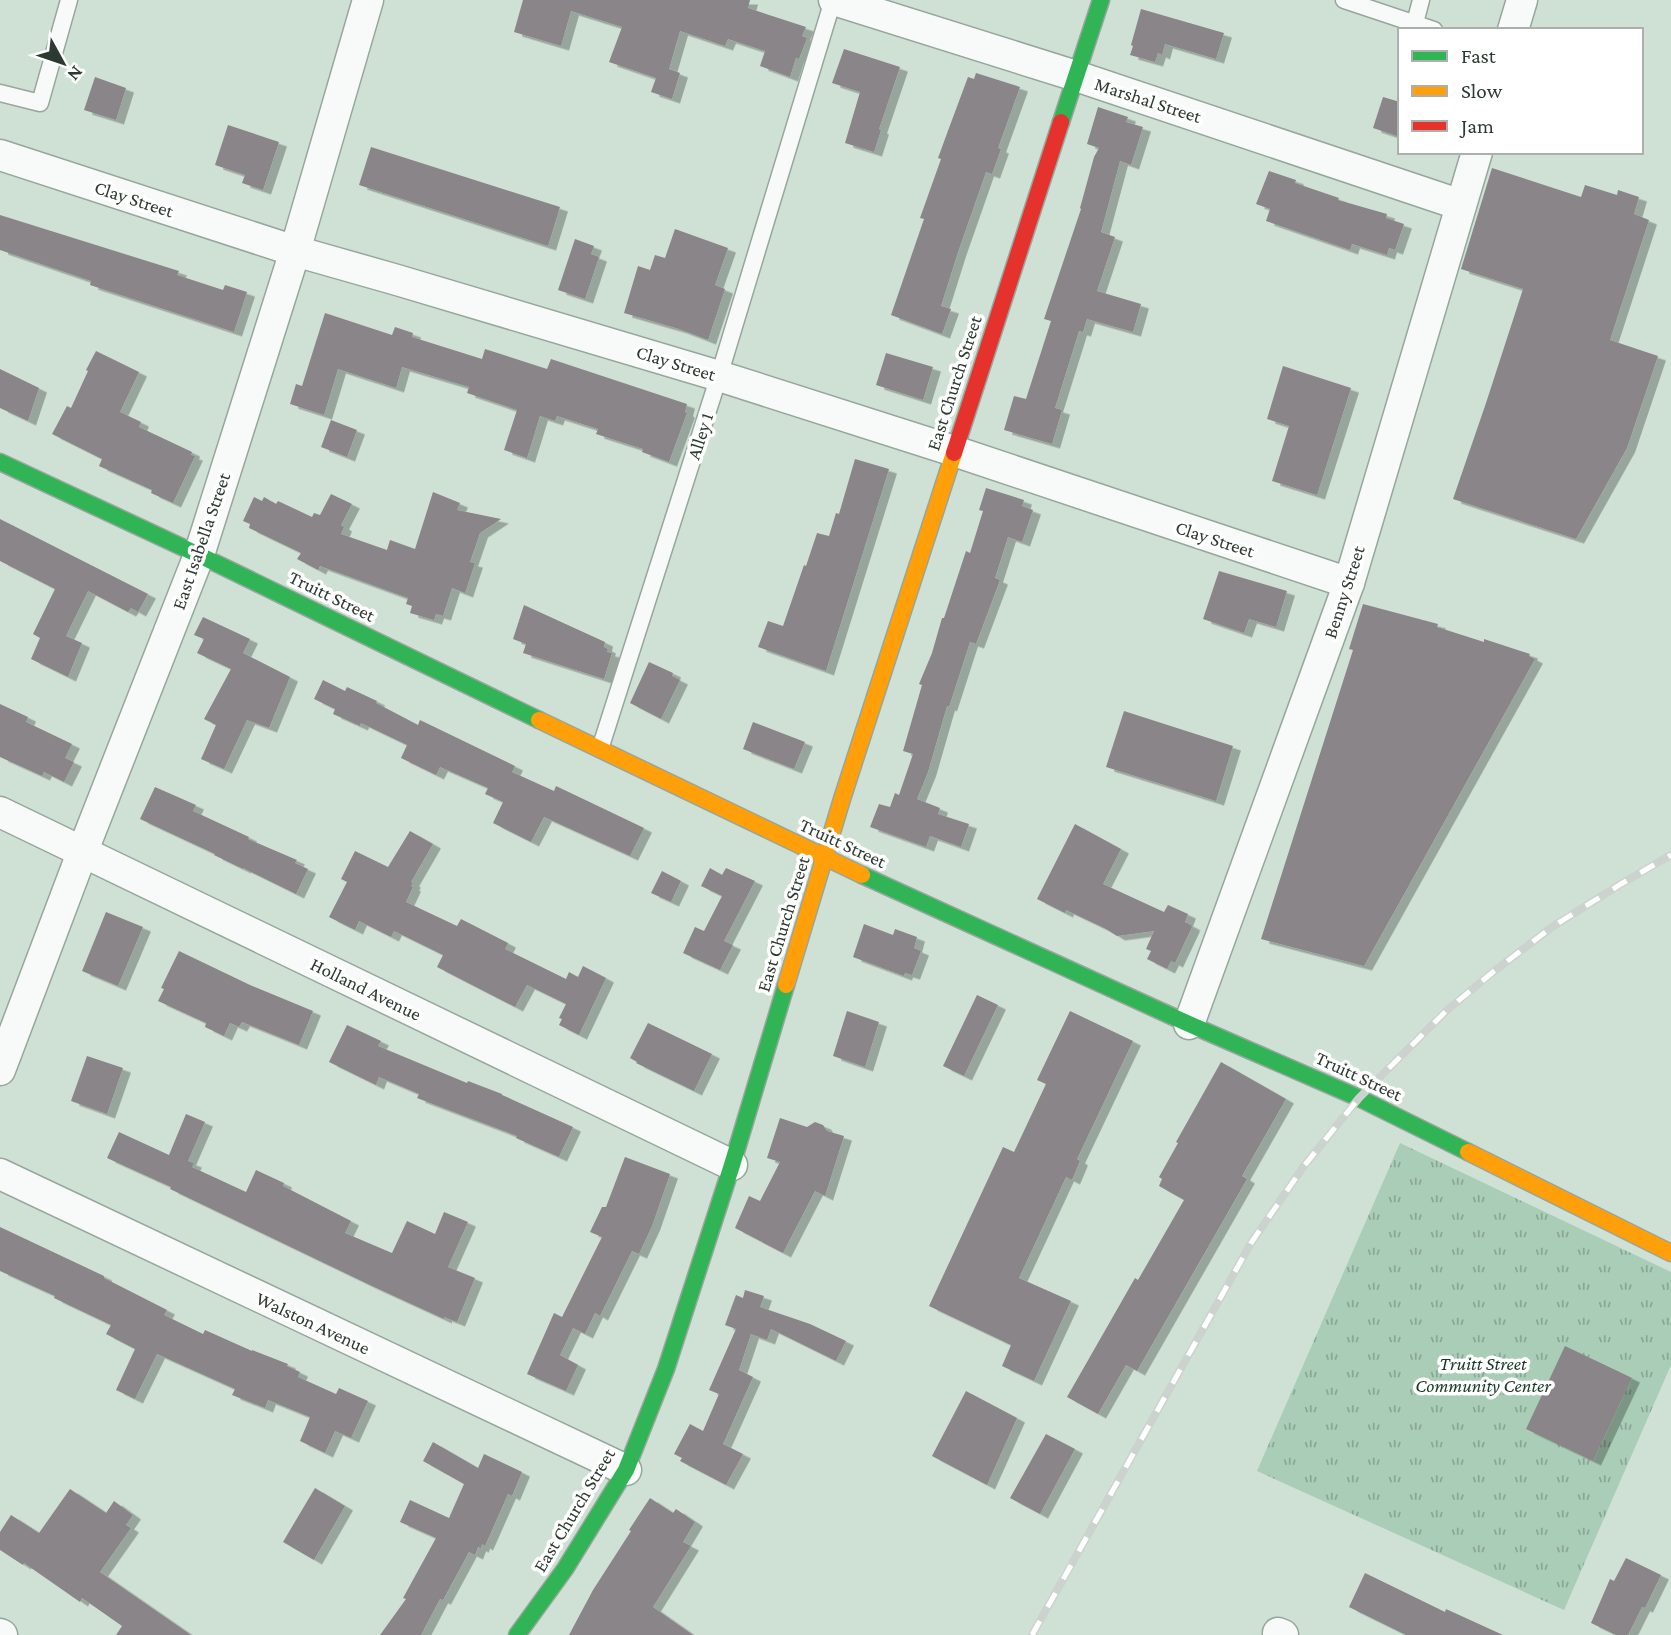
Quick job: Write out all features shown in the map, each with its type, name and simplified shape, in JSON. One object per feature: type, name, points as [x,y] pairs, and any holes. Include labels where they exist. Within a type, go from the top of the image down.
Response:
[{"type":"street","name":"East Isabella Street","points":[[0,1070],[199,555],[295,251],[368,0]]},
{"type":"street","name":"Marshal Street","points":[[833,0],[1076,76],[1461,205]]},
{"type":"street","name":"East Church Street","points":[[517,1635],[565,1569],[626,1470],[666,1369],[732,1165],[824,858],[1101,0]]},
{"type":"street","points":[[1514,28],[1521,0]]},
{"type":"street","name":"Benny Street","points":[[1189,1024],[1349,583],[1476,154]]},
{"type":"street","name":"Clay Street","points":[[0,155],[295,251],[719,376],[954,451],[1349,583]]},
{"type":"street","name":"Truitt Street","points":[[0,462],[199,555],[824,858],[1359,1098],[1671,1253]]},
{"type":"street","name":"Holland Avenue","points":[[0,812],[732,1165]]},
{"type":"street","name":"Walston Avenue","points":[[0,1174],[626,1470]]},
{"type":"lane","points":[[0,93],[40,103],[69,0]]},
{"type":"lane","name":"Alley 1","points":[[600,749],[719,376],[833,0]]},
{"type":"lane","points":[[1344,0],[1429,28]]},
{"type":"lane","points":[[1415,23],[1422,0]]},
{"type":"green space","name":"Truitt Street Community Center","points":[[1400,1143],[1671,1272],[1671,1365],[1564,1610],[1257,1471]]},
{"type":"building","points":[[523,0],[750,0],[748,8],[806,27],[802,36],[807,38],[790,77],[760,66],[765,51],[728,39],[725,46],[680,31],[669,69],[680,73],[672,99],[651,92],[656,78],[609,62],[622,27],[571,11],[561,46],[514,32]]},
{"type":"building","points":[[1141,9],[1224,33],[1216,59],[1165,44],[1162,55],[1158,53],[1155,62],[1130,55]]},
{"type":"building","points":[[844,49],[900,67],[874,152],[845,143],[860,92],[832,83]]},
{"type":"building","points":[[976,73],[1020,87],[998,148],[1001,149],[992,174],[986,172],[958,252],[941,306],[951,309],[942,334],[891,315],[924,219],[920,218],[941,159],[938,158],[968,77],[974,79]]},
{"type":"building","points":[[95,77],[126,88],[116,120],[84,110]]},
{"type":"building","points":[[1383,97],[1398,101],[1398,136],[1373,128]]},
{"type":"building","points":[[1098,107],[1128,117],[1126,122],[1143,127],[1131,165],[1120,161],[1101,232],[1115,237],[1097,291],[1141,304],[1133,332],[1087,319],[1083,332],[1079,331],[1055,408],[1062,410],[1052,444],[1004,430],[1014,396],[1026,399],[1051,321],[1044,319],[1099,148],[1087,144]]},
{"type":"building","points":[[228,125],[279,142],[263,190],[242,183],[245,175],[215,165]]},
{"type":"building","points":[[371,147],[560,207],[548,246],[359,185]]},
{"type":"building","points":[[1492,168],[1581,197],[1585,185],[1617,195],[1618,190],[1639,197],[1634,214],[1649,220],[1610,340],[1658,356],[1627,448],[1576,539],[1453,499],[1523,289],[1461,269]]},
{"type":"building","points":[[1269,171],[1339,198],[1338,200],[1387,214],[1386,218],[1404,224],[1395,250],[1389,248],[1387,255],[1352,244],[1350,250],[1266,221],[1270,209],[1256,204]]},
{"type":"building","points":[[0,215],[179,271],[177,275],[223,290],[225,285],[247,292],[234,332],[90,285],[91,281],[0,250]]},
{"type":"building","points":[[675,229],[728,248],[715,285],[725,289],[708,340],[624,313],[638,266],[650,270],[655,255],[665,258]]},
{"type":"building","points":[[575,239],[594,246],[591,254],[599,257],[585,299],[558,290]]},
{"type":"building","points":[[325,313],[392,335],[395,327],[413,333],[412,337],[482,359],[485,349],[547,369],[551,359],[687,404],[687,413],[669,462],[642,452],[643,449],[596,434],[598,429],[557,416],[555,421],[540,416],[527,458],[504,450],[517,410],[467,393],[469,387],[402,367],[396,388],[338,369],[324,415],[290,404],[296,384],[302,386]]},
{"type":"building","points":[[96,351],[139,372],[120,412],[141,422],[139,427],[192,452],[191,455],[195,456],[173,503],[151,493],[152,490],[99,466],[102,459],[52,434],[67,406],[71,408]]},
{"type":"building","points":[[886,353],[933,367],[923,400],[876,385]]},
{"type":"building","points":[[1283,366],[1351,388],[1317,495],[1272,481],[1289,426],[1267,419]]},
{"type":"building","points":[[0,369],[39,388],[28,421],[0,408]]},
{"type":"building","points":[[331,420],[357,430],[347,457],[321,447]]},
{"type":"building","points":[[855,459],[889,469],[826,671],[758,647],[768,621],[783,626],[817,533],[829,536],[836,513],[839,514]]},
{"type":"building","points":[[986,488],[1024,500],[1022,506],[1033,510],[1022,542],[1008,537],[995,578],[1000,580],[976,644],[970,642],[917,799],[940,808],[938,814],[969,824],[961,847],[930,836],[926,847],[870,827],[879,804],[890,807],[895,793],[899,795],[913,754],[903,751],[922,685],[919,684],[966,551],[970,553],[983,511],[979,510]]},
{"type":"building","points":[[433,492],[460,503],[457,510],[501,519],[480,533],[470,562],[475,563],[465,593],[452,588],[443,616],[436,614],[434,620],[410,613],[412,606],[406,604],[408,598],[320,566],[318,570],[297,559],[301,553],[249,528],[250,524],[243,521],[254,497],[262,501],[264,497],[276,504],[278,501],[312,517],[314,513],[320,515],[331,494],[352,504],[341,525],[344,527],[341,534],[387,550],[390,540],[415,549]]},
{"type":"building","points":[[0,519],[148,594],[138,612],[131,608],[128,612],[88,591],[66,636],[82,643],[68,677],[31,659],[40,638],[33,634],[55,589],[0,561]]},
{"type":"building","points":[[1219,571],[1287,591],[1276,627],[1249,619],[1244,633],[1203,619]]},
{"type":"building","points":[[1363,604],[1438,624],[1437,627],[1530,654],[1529,656],[1535,659],[1364,966],[1261,939],[1353,650],[1349,649]]},
{"type":"building","points":[[524,605],[605,642],[607,652],[612,653],[604,679],[523,653],[526,644],[513,639]]},
{"type":"building","points":[[203,617],[250,639],[243,653],[290,677],[269,728],[247,720],[224,769],[201,759],[216,725],[204,719],[231,669],[197,653],[204,639],[194,635]]},
{"type":"building","points":[[649,662],[673,673],[672,676],[680,680],[661,719],[630,703]]},
{"type":"building","points":[[323,680],[345,691],[347,687],[418,725],[420,720],[515,766],[512,772],[554,791],[556,786],[644,828],[630,856],[544,817],[531,842],[493,823],[503,802],[485,794],[488,788],[440,767],[436,775],[401,758],[407,745],[361,723],[360,726],[333,714],[335,709],[314,699]]},
{"type":"building","points":[[0,704],[28,717],[26,722],[72,744],[65,758],[74,762],[64,782],[44,772],[42,776],[0,757]]},
{"type":"building","points":[[1124,711],[1233,746],[1216,801],[1106,767]]},
{"type":"building","points":[[753,722],[805,742],[794,769],[743,749]]},
{"type":"building","points":[[155,787],[196,805],[193,811],[297,860],[295,863],[308,869],[296,894],[140,819]]},
{"type":"building","points":[[1075,824],[1121,849],[1103,884],[1164,912],[1168,905],[1188,914],[1185,922],[1193,926],[1190,927],[1175,963],[1171,961],[1167,969],[1147,959],[1151,951],[1146,949],[1154,931],[1117,936],[1066,910],[1065,913],[1037,899]]},
{"type":"building","points":[[410,831],[433,844],[411,882],[413,887],[406,902],[457,926],[461,919],[508,943],[505,949],[566,979],[569,972],[578,977],[583,966],[606,978],[579,1035],[559,1025],[562,1019],[559,1018],[566,1004],[527,985],[515,1007],[437,967],[443,955],[394,931],[391,937],[359,921],[355,930],[329,917],[347,882],[341,879],[355,851],[388,867]]},
{"type":"building","points":[[710,868],[722,875],[726,868],[755,881],[724,941],[733,945],[720,970],[683,953],[695,927],[704,931],[722,896],[701,886]]},
{"type":"building","points":[[662,871],[681,881],[671,902],[651,893]]},
{"type":"building","points":[[106,912],[143,927],[118,986],[82,971]]},
{"type":"building","points":[[864,924],[893,935],[895,929],[917,937],[914,948],[921,951],[912,975],[905,973],[904,976],[853,957]]},
{"type":"building","points":[[179,951],[313,1011],[299,1045],[242,1022],[239,1027],[230,1023],[224,1036],[205,1027],[206,1023],[158,1001],[164,989],[161,988]]},
{"type":"building","points":[[977,995],[998,1005],[964,1076],[943,1066]]},
{"type":"building","points":[[847,1011],[879,1022],[865,1067],[833,1056]]},
{"type":"building","points":[[1070,1011],[1133,1041],[1077,1159],[1080,1161],[1072,1180],[1066,1177],[1019,1278],[1071,1301],[1034,1381],[1002,1366],[1011,1345],[929,1306],[1003,1147],[1014,1152],[1046,1084],[1037,1080]]},
{"type":"building","points":[[648,1023],[712,1054],[694,1091],[630,1058]]},
{"type":"building","points":[[347,1025],[381,1041],[378,1046],[467,1083],[468,1081],[502,1094],[573,1127],[559,1157],[516,1138],[517,1136],[417,1098],[419,1094],[379,1077],[376,1085],[329,1062]]},
{"type":"building","points":[[87,1056],[123,1068],[107,1114],[71,1101]]},
{"type":"building","points":[[1221,1062],[1286,1099],[1242,1176],[1247,1179],[1137,1371],[1126,1365],[1098,1414],[1067,1397],[1135,1278],[1138,1280],[1184,1200],[1159,1186],[1162,1179],[1159,1177]]},
{"type":"building","points":[[186,1114],[205,1122],[188,1161],[194,1163],[192,1167],[246,1192],[256,1170],[351,1221],[345,1233],[392,1253],[407,1221],[435,1234],[444,1212],[468,1222],[448,1267],[475,1278],[457,1322],[444,1319],[372,1286],[107,1158],[119,1132],[169,1155]]},
{"type":"building","points":[[780,1118],[807,1127],[815,1122],[823,1125],[827,1131],[844,1136],[825,1196],[815,1191],[783,1253],[735,1228],[749,1196],[760,1201],[780,1162],[767,1158]]},
{"type":"building","points":[[625,1157],[670,1174],[639,1254],[632,1251],[600,1316],[595,1313],[585,1334],[573,1328],[560,1355],[578,1365],[566,1391],[527,1374],[554,1313],[562,1317],[602,1237],[590,1232],[602,1207],[606,1207]]},
{"type":"building","points":[[0,1227],[104,1276],[167,1310],[164,1315],[203,1334],[205,1330],[288,1364],[287,1366],[300,1372],[298,1377],[336,1394],[339,1388],[368,1401],[351,1438],[335,1431],[325,1453],[300,1441],[310,1417],[268,1400],[265,1408],[232,1395],[235,1389],[157,1354],[135,1399],[116,1390],[135,1349],[106,1334],[111,1325],[0,1271]]},
{"type":"building","points":[[745,1290],[764,1296],[760,1307],[810,1324],[846,1341],[836,1361],[771,1329],[767,1340],[751,1334],[739,1370],[753,1377],[723,1444],[743,1454],[726,1485],[680,1461],[682,1458],[674,1454],[690,1424],[703,1431],[719,1394],[709,1390],[736,1329],[725,1325],[736,1295],[743,1298]]},
{"type":"building","name":"Truitt Street Community Center","points":[[1565,1346],[1632,1378],[1593,1461],[1526,1429]]},
{"type":"building","points":[[966,1391],[1017,1418],[987,1485],[932,1456]]},
{"type":"building","points":[[1046,1434],[1075,1449],[1040,1514],[1010,1498]]},
{"type":"building","points":[[433,1442],[478,1468],[484,1454],[522,1472],[512,1496],[508,1494],[485,1546],[482,1544],[481,1548],[478,1547],[475,1555],[469,1552],[421,1635],[380,1635],[406,1599],[403,1598],[436,1538],[400,1522],[410,1500],[449,1518],[464,1484],[423,1461]]},
{"type":"building","points":[[315,1488],[345,1506],[314,1560],[283,1542]]},
{"type":"building","points":[[70,1489],[106,1513],[114,1501],[133,1515],[126,1525],[131,1528],[100,1572],[191,1635],[116,1635],[122,1626],[82,1598],[80,1602],[24,1563],[23,1565],[0,1550],[0,1532],[11,1515],[39,1533]]},
{"type":"building","points":[[650,1498],[673,1513],[676,1509],[695,1522],[683,1542],[691,1546],[653,1607],[693,1635],[569,1635],[593,1590]]},
{"type":"building","points":[[1626,1558],[1661,1575],[1628,1635],[1616,1635],[1591,1623],[1610,1579],[1614,1581]]},
{"type":"building","points":[[1365,1573],[1445,1612],[1446,1609],[1503,1635],[1406,1635],[1349,1607]]},
{"type":"railway","points":[[1032,1635],[1251,1243],[1304,1166],[1359,1098],[1446,1011],[1493,972],[1552,927],[1671,855]]},
{"type":"traffic: fast","points":[[1061,122],[1101,0]]},
{"type":"traffic: fast","points":[[0,462],[539,720]]},
{"type":"traffic: fast","points":[[862,875],[1359,1098],[1468,1152]]},
{"type":"traffic: fast","points":[[517,1635],[565,1569],[626,1470],[666,1369],[732,1165],[786,985]]},
{"type":"traffic: slow","points":[[786,985],[842,799],[954,453]]},
{"type":"traffic: slow","points":[[539,720],[862,875]]},
{"type":"traffic: slow","points":[[1468,1152],[1671,1253]]},
{"type":"traffic: jam","points":[[954,453],[1061,122]]}]
